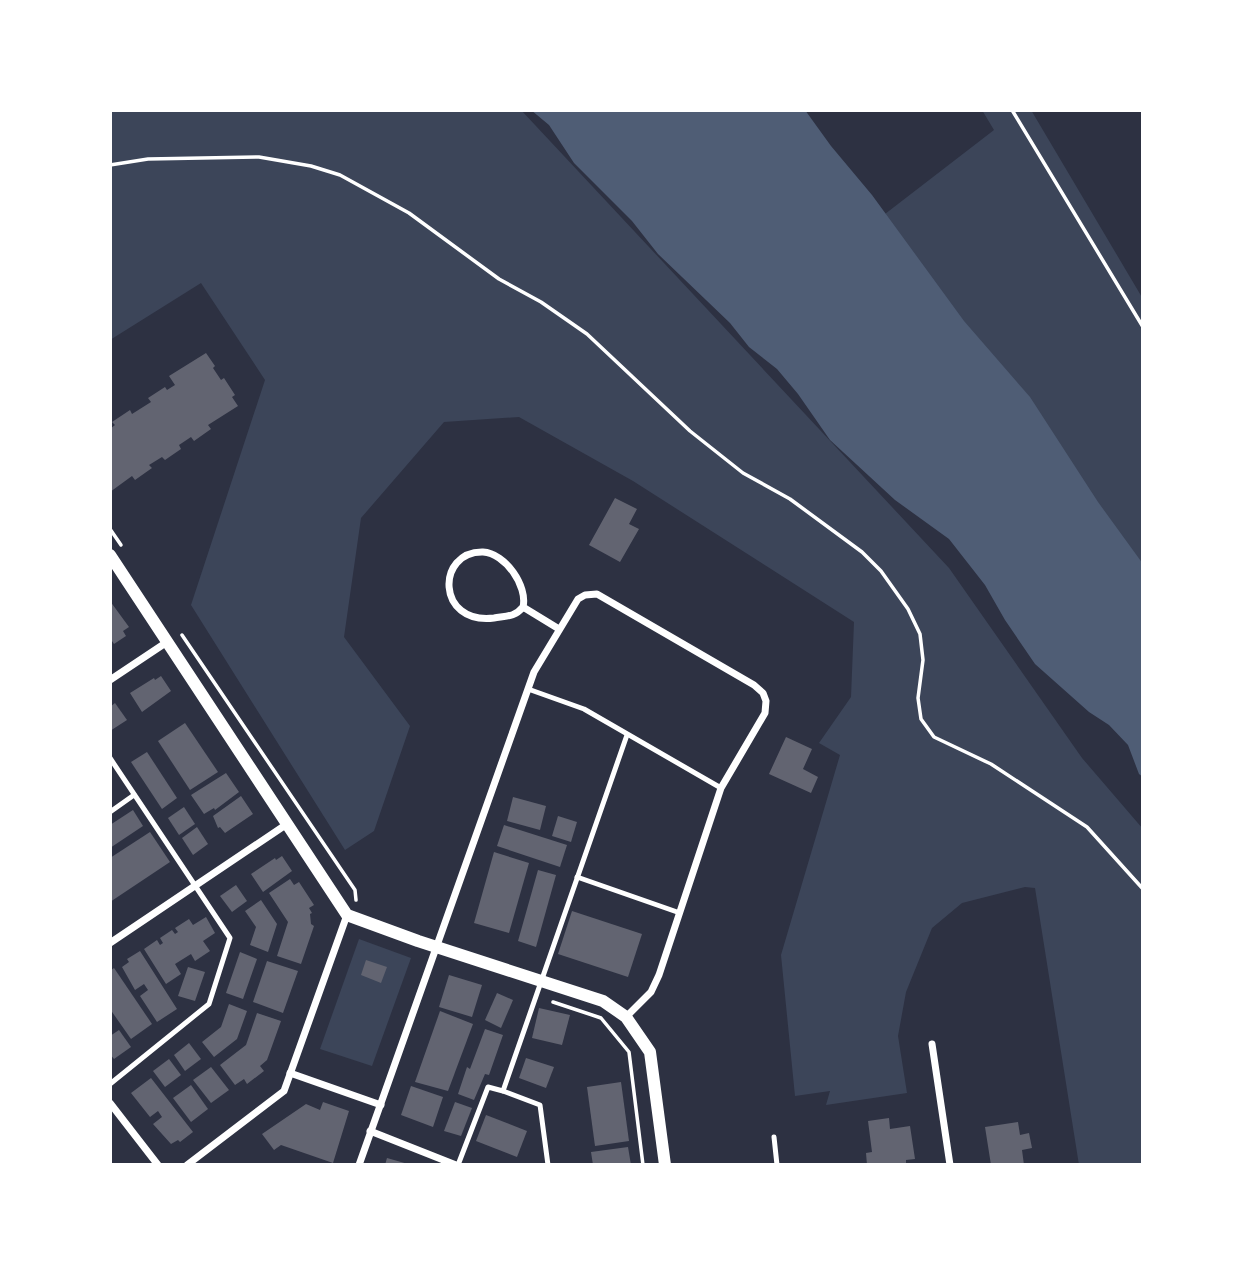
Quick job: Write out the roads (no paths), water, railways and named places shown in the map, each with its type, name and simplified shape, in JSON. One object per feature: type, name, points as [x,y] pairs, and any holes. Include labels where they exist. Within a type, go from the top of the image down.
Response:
[{"type":"street","points":[[491,553],[508,565],[521,586],[523,607],[511,616],[485,619],[470,616],[455,607],[450,599],[448,591],[451,574],[466,556],[491,553]]},
{"type":"street","points":[[111,558],[347,915],[603,1001],[626,1017],[650,1052],[665,1165]]},
{"type":"street","points":[[359,1165],[534,672],[578,599],[597,594],[754,685],[763,693],[766,701],[761,722],[721,788],[659,975],[651,992],[626,1017]]},
{"type":"street","points":[[523,607],[559,629]]},
{"type":"street","points":[[110,680],[167,642]]},
{"type":"street","points":[[110,943],[287,824]]},
{"type":"street","points":[[187,1165],[284,1091],[347,915]]},
{"type":"street","points":[[932,1044],[950,1165]]},
{"type":"street","points":[[290,1073],[381,1105]]},
{"type":"street","points":[[110,1103],[158,1165]]},
{"type":"street","points":[[370,1131],[457,1165]]},
{"type":"lane","points":[[528,689],[584,709],[721,788]]},
{"type":"lane","points":[[503,1091],[627,735]]},
{"type":"lane","points":[[110,758],[230,938],[209,1004],[110,1084]]},
{"type":"lane","points":[[110,812],[134,795]]},
{"type":"lane","points":[[577,877],[680,913]]},
{"type":"lane","points":[[457,1165],[488,1087],[540,1105],[548,1165]]},
{"type":"lane","points":[[774,1137],[777,1165]]}]
